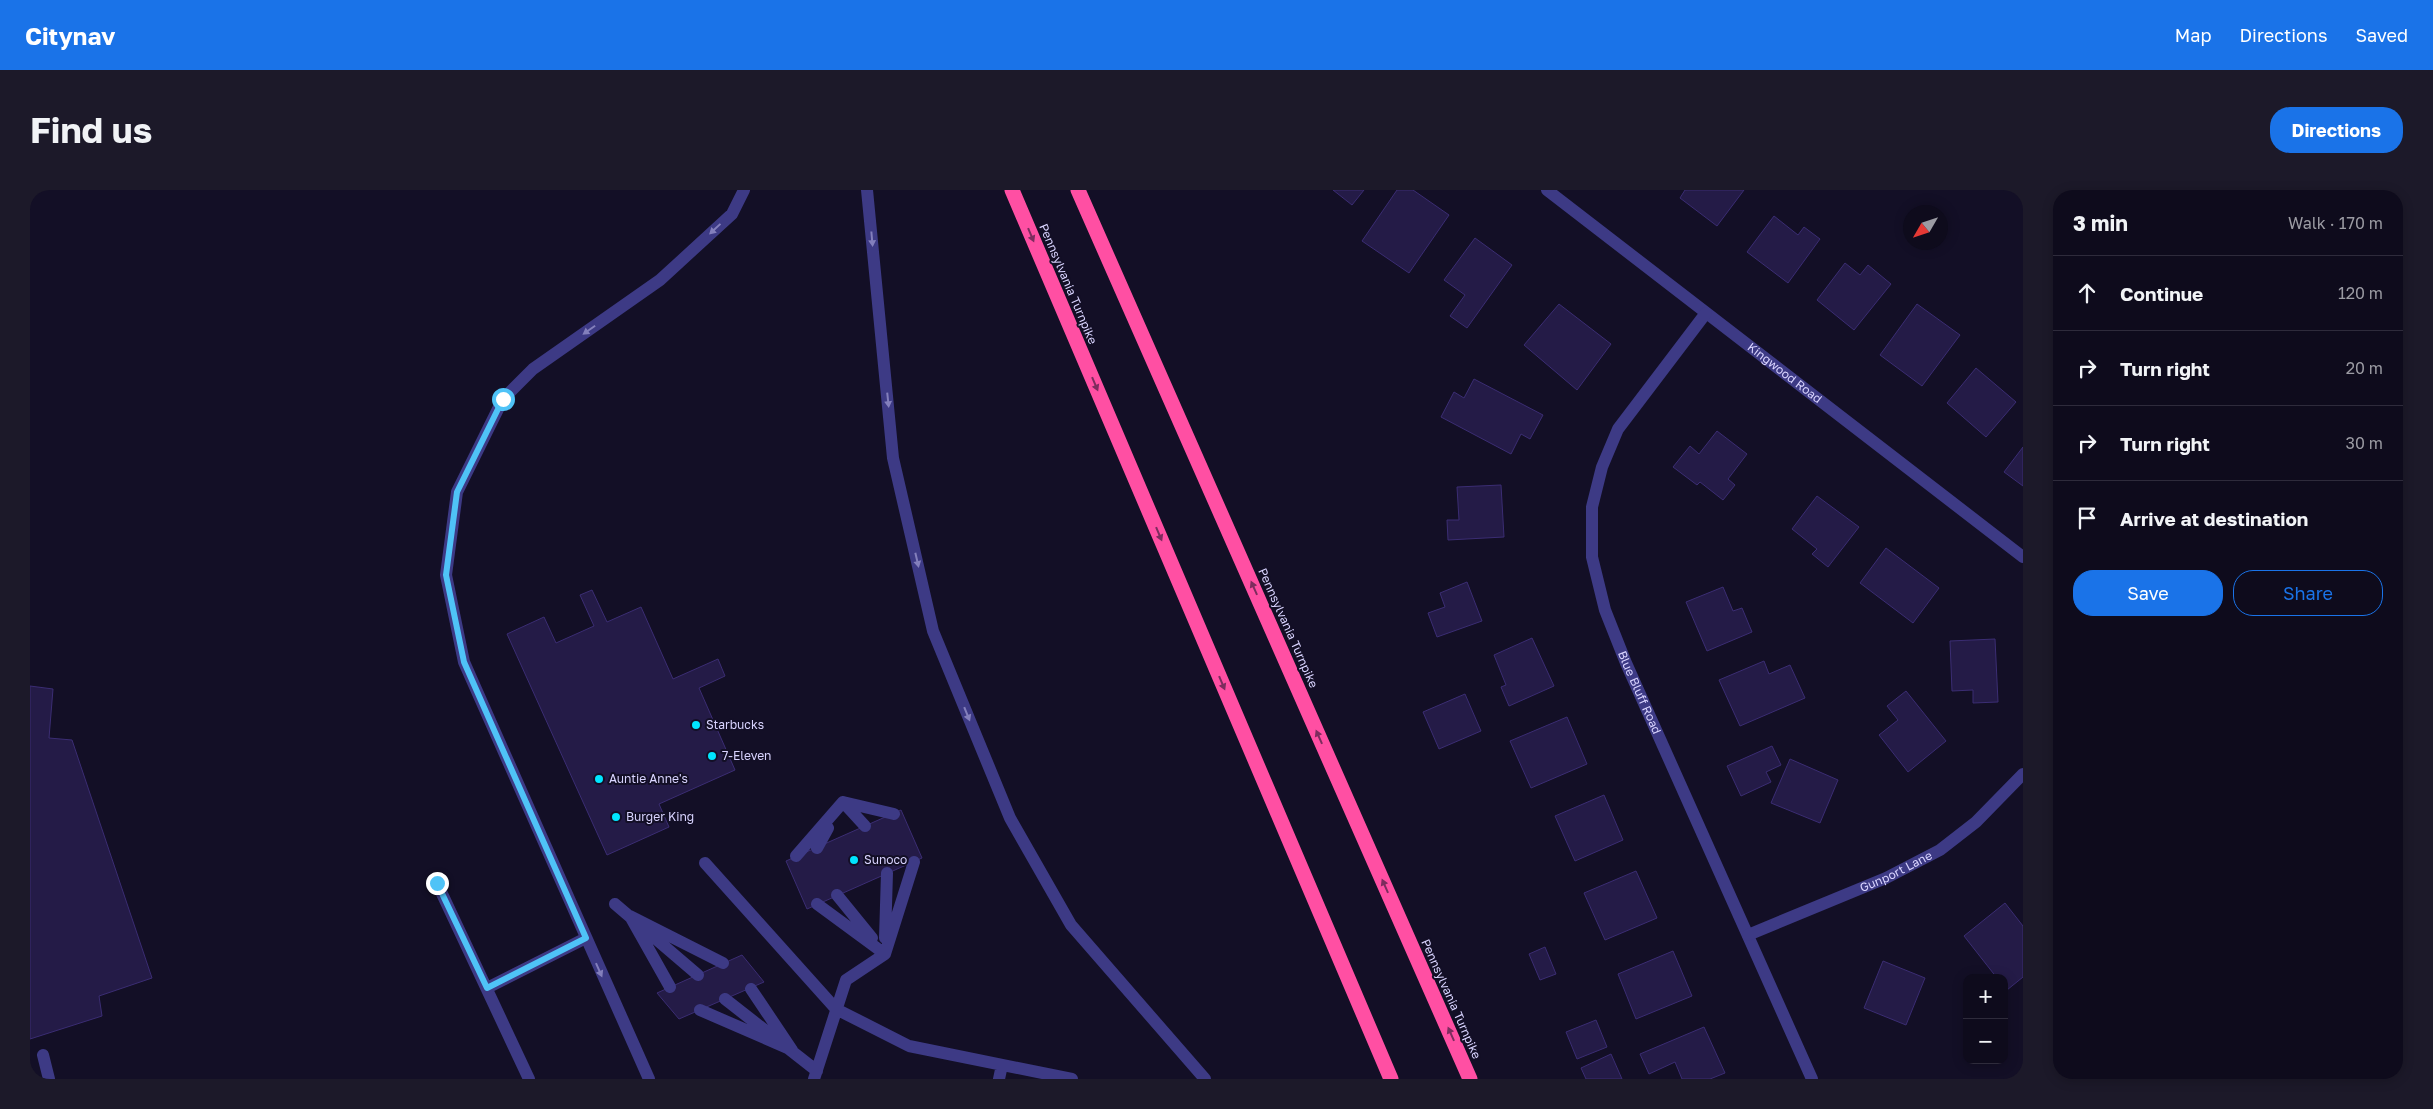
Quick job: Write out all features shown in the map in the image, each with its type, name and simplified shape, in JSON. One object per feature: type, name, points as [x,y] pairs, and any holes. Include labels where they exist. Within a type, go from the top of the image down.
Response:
[{"type":"highway","name":"Pennsylvania Turnpike","points":[[1012,190],[1391,1079]]},
{"type":"highway","name":"Pennsylvania Turnpike","points":[[1078,190],[1470,1079]]},
{"type":"street","points":[[649,1079],[464,662],[446,575],[457,492],[503,399],[533,369],[660,280],[732,214],[744,190]]},
{"type":"street","points":[[867,190],[893,458],[933,631],[1010,818],[1071,925],[1205,1079]]},
{"type":"street","name":"Kingwood Road","points":[[1546,190],[2023,557]]},
{"type":"street","name":"Blue Bluff Road","points":[[1706,313],[1618,428],[1602,467],[1592,507],[1592,557],[1605,610],[1626,663],[1812,1079]]},
{"type":"street","name":"Gunport Lane","points":[[1748,935],[1886,878],[1940,850],[1976,822],[2023,774]]},
{"type":"street","points":[[843,802],[894,814]]},
{"type":"street","points":[[843,802],[865,826]]},
{"type":"street","points":[[817,848],[843,802]]},
{"type":"street","points":[[796,856],[843,802]]},
{"type":"street","points":[[725,999],[792,1050],[816,1075],[846,980],[885,954],[914,862]]},
{"type":"street","points":[[705,864],[836,1009],[909,1046],[1072,1079]]},
{"type":"street","points":[[885,954],[887,874]]},
{"type":"street","points":[[437,883],[529,1079]]},
{"type":"street","points":[[837,896],[885,954]]},
{"type":"street","points":[[615,904],[698,975]]},
{"type":"street","points":[[818,904],[885,954]]},
{"type":"street","points":[[630,916],[724,963]]},
{"type":"street","points":[[630,916],[670,987]]},
{"type":"street","points":[[487,988],[586,938]]},
{"type":"street","points":[[751,989],[792,1050]]},
{"type":"street","points":[[700,1010],[792,1050]]},
{"type":"street","points":[[42,1056],[49,1079]]},
{"type":"street","points":[[999,1079],[1002,1065]]},
{"type":"building","points":[[1333,190],[1364,190],[1352,205]]},
{"type":"building","points":[[1397,190],[1413,190],[1449,215],[1409,273],[1362,241]]},
{"type":"building","points":[[1685,190],[1744,190],[1717,226],[1680,198]]},
{"type":"building","points":[[1774,216],[1798,235],[1804,227],[1820,239],[1788,283],[1747,252]]},
{"type":"building","points":[[1475,238],[1512,265],[1467,328],[1450,316],[1465,295],[1444,280]]},
{"type":"building","points":[[1845,263],[1860,275],[1868,265],[1891,284],[1854,330],[1817,300]]},
{"type":"building","points":[[1559,304],[1611,344],[1577,390],[1524,345]]},
{"type":"building","points":[[1917,304],[1960,335],[1922,386],[1880,355]]},
{"type":"building","points":[[1976,368],[2016,402],[1986,437],[1947,403]]},
{"type":"building","points":[[1474,379],[1543,415],[1530,439],[1521,434],[1511,454],[1441,417],[1454,392],[1464,398]]},
{"type":"building","points":[[1717,431],[1747,454],[1728,479],[1735,485],[1723,500],[1700,482],[1697,485],[1673,467],[1690,446],[1699,454]]},
{"type":"building","points":[[2023,447],[2023,486],[2004,472]]},
{"type":"building","points":[[1501,485],[1504,537],[1448,540],[1447,520],[1459,520],[1457,487]]},
{"type":"building","points":[[1817,496],[1859,527],[1828,567],[1812,554],[1817,549],[1792,529]]},
{"type":"building","points":[[1886,548],[1939,588],[1913,623],[1860,583]]},
{"type":"building","points":[[1467,582],[1482,621],[1437,637],[1428,613],[1445,607],[1440,593]]},
{"type":"building","points":[[1723,587],[1733,611],[1742,608],[1752,632],[1707,651],[1686,602]]},
{"type":"building","points":[[592,590],[607,622],[641,607],[673,679],[718,659],[725,676],[699,688],[735,770],[659,804],[669,827],[607,855],[507,634],[544,617],[556,643],[594,626],[580,595]]},
{"type":"building","points":[[1532,638],[1554,686],[1509,706],[1501,687],[1506,685],[1494,655]]},
{"type":"building","points":[[1995,639],[1998,702],[1973,703],[1973,690],[1952,691],[1950,641]]},
{"type":"building","points":[[1764,661],[1769,674],[1790,665],[1805,698],[1740,726],[1719,680]]},
{"type":"building","points":[[30,686],[53,689],[49,738],[72,740],[152,978],[99,996],[102,1016],[30,1039]]},
{"type":"building","points":[[1906,691],[1946,741],[1908,772],[1879,735],[1898,720],[1887,706]]},
{"type":"building","points":[[1465,694],[1481,731],[1439,749],[1423,712]]},
{"type":"building","points":[[1567,717],[1587,764],[1531,788],[1510,741]]},
{"type":"building","points":[[1772,746],[1781,765],[1766,772],[1771,782],[1741,796],[1727,766]]},
{"type":"building","points":[[1790,759],[1838,780],[1820,823],[1771,803]]},
{"type":"building","points":[[1604,795],[1623,840],[1575,861],[1555,816]]},
{"type":"building","name":"Sunoco","points":[[901,810],[922,858],[807,909],[786,861]]},
{"type":"building","points":[[1636,871],[1657,918],[1605,940],[1584,893]]},
{"type":"building","points":[[2005,903],[2023,926],[2023,977],[2008,989],[2008,974],[1994,974],[1964,936]]},
{"type":"building","points":[[1545,947],[1556,974],[1540,980],[1529,954]]},
{"type":"building","points":[[1673,951],[1692,996],[1636,1019],[1618,974]]},
{"type":"building","points":[[742,955],[764,982],[679,1019],[657,993]]},
{"type":"building","points":[[1883,961],[1925,978],[1906,1025],[1864,1008]]},
{"type":"building","points":[[1596,1020],[1607,1047],[1577,1059],[1566,1032]]},
{"type":"building","points":[[1704,1027],[1725,1073],[1710,1079],[1682,1079],[1675,1062],[1649,1074],[1640,1054]]},
{"type":"building","points":[[1611,1054],[1622,1079],[1586,1079],[1581,1068]]},
{"type":"place","name":"Starbucks","points":[[696,725]]},
{"type":"place","name":"7-Eleven","points":[[712,756]]},
{"type":"place","name":"Auntie Anne's","points":[[599,779]]},
{"type":"place","name":"Burger King","points":[[616,817]]},
{"type":"place","name":"Sunoco","points":[[854,860]]},
{"type":"route","points":[[437,883],[487,988],[586,938],[464,662],[446,575],[457,492],[503,399]]}]
